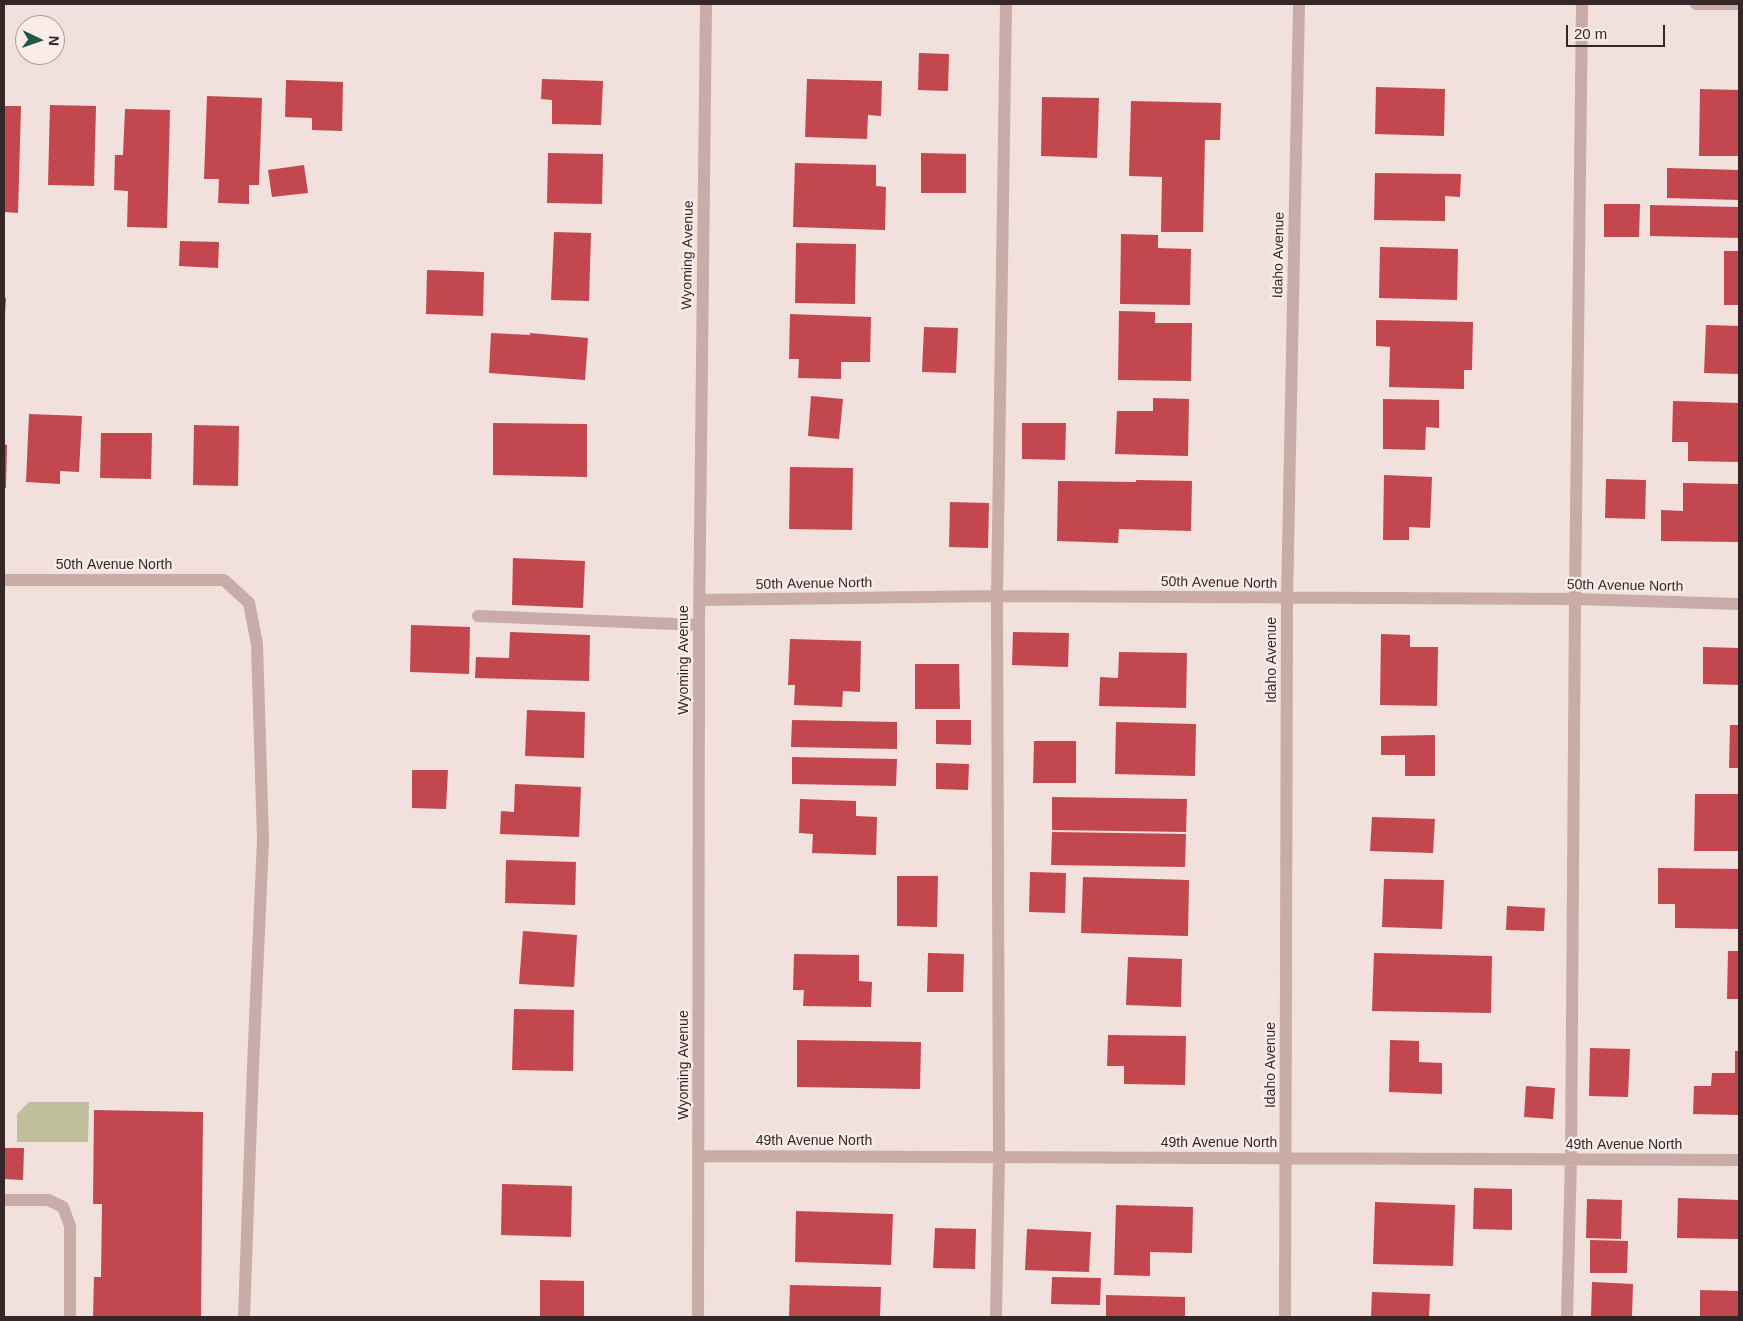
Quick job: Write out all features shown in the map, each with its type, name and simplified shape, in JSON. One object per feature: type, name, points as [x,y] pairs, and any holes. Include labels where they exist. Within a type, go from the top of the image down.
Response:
[{"type":"street","name":"Wyoming Avenue","points":[[698,1317],[699,600],[706,4]]},
{"type":"street","points":[[996,1317],[999,1157],[997,596],[1006,4]]},
{"type":"street","name":"Idaho Avenue","points":[[1284,1317],[1287,599],[1299,4]]},
{"type":"street","points":[[1567,1317],[1571,1159],[1582,4]]},
{"type":"street","points":[[1696,4],[1739,4]]},
{"type":"street","name":"50th Avenue North","points":[[4,580],[224,580],[249,603],[257,644],[264,840],[253,1066],[244,1317]]},
{"type":"street","name":"50th Avenue North","points":[[699,600],[997,596],[1575,599],[1739,604]]},
{"type":"street","points":[[478,616],[699,625]]},
{"type":"street","name":"49th Avenue North","points":[[699,1156],[1739,1160]]},
{"type":"street","points":[[4,1200],[48,1200],[63,1207],[70,1226],[70,1317]]},
{"type":"green space","points":[[29,1102],[89,1102],[88,1142],[17,1142],[17,1114]]},
{"type":"building","points":[[919,53],[949,54],[948,91],[918,90]]},
{"type":"building","points":[[542,79],[603,81],[601,125],[552,124],[552,100],[541,99]]},
{"type":"building","points":[[807,79],[882,81],[881,116],[868,115],[867,139],[805,137]]},
{"type":"building","points":[[286,80],[343,82],[342,131],[312,130],[312,118],[285,117]]},
{"type":"building","points":[[1376,87],[1445,89],[1444,136],[1375,134]]},
{"type":"building","points":[[1700,89],[1739,90],[1739,156],[1699,156]]},
{"type":"building","points":[[207,96],[262,98],[259,185],[249,185],[249,204],[218,203],[219,179],[204,179]]},
{"type":"building","points":[[1042,97],[1099,98],[1097,158],[1041,156]]},
{"type":"building","points":[[1131,101],[1221,103],[1220,140],[1205,140],[1203,232],[1161,232],[1162,177],[1129,176]]},
{"type":"building","points":[[50,105],[96,106],[94,186],[48,185]]},
{"type":"building","points":[[4,106],[21,106],[18,213],[4,212]]},
{"type":"building","points":[[125,109],[170,110],[167,228],[127,227],[128,191],[114,190],[115,155],[123,155]]},
{"type":"building","points":[[548,153],[603,154],[602,204],[547,203]]},
{"type":"building","points":[[921,153],[966,154],[966,193],[921,193]]},
{"type":"building","points":[[795,163],[876,165],[876,186],[886,187],[885,230],[793,227]]},
{"type":"building","points":[[304,165],[308,193],[272,197],[268,170]]},
{"type":"building","points":[[1667,168],[1739,170],[1739,200],[1667,198]]},
{"type":"building","points":[[1375,173],[1461,174],[1460,197],[1445,196],[1445,221],[1374,220]]},
{"type":"building","points":[[1604,204],[1640,204],[1639,237],[1604,237]]},
{"type":"building","points":[[1650,205],[1739,207],[1739,238],[1650,236]]},
{"type":"building","points":[[554,232],[591,233],[589,301],[551,300]]},
{"type":"building","points":[[1121,234],[1158,235],[1158,248],[1191,249],[1190,305],[1120,304]]},
{"type":"building","points":[[180,241],[219,242],[218,268],[179,266]]},
{"type":"building","points":[[796,243],[856,244],[855,304],[795,303]]},
{"type":"building","points":[[1380,247],[1458,249],[1457,300],[1379,298]]},
{"type":"building","points":[[1724,251],[1739,251],[1739,305],[1724,305]]},
{"type":"building","points":[[427,270],[484,272],[483,316],[426,314]]},
{"type":"building","points":[[4,298],[6,298],[5,315],[4,315]]},
{"type":"building","points":[[1119,311],[1155,312],[1155,323],[1192,323],[1191,381],[1118,380]]},
{"type":"building","points":[[790,314],[871,317],[870,362],[841,362],[841,379],[798,378],[799,359],[789,359]]},
{"type":"building","points":[[1376,320],[1473,322],[1472,370],[1464,370],[1464,389],[1389,387],[1390,347],[1376,346]]},
{"type":"building","points":[[1706,325],[1739,326],[1739,374],[1704,373]]},
{"type":"building","points":[[924,327],[958,328],[956,373],[922,372]]},
{"type":"building","points":[[491,333],[530,335],[530,333],[588,338],[585,380],[489,373]]},
{"type":"building","points":[[811,396],[843,399],[839,439],[808,436]]},
{"type":"building","points":[[1153,398],[1189,399],[1188,456],[1115,454],[1117,411],[1153,411]]},
{"type":"building","points":[[1383,399],[1439,400],[1439,428],[1426,427],[1425,450],[1383,449]]},
{"type":"building","points":[[1673,401],[1739,403],[1739,462],[1688,461],[1688,442],[1672,442]]},
{"type":"building","points":[[29,414],[82,416],[79,472],[60,471],[60,484],[26,482]]},
{"type":"building","points":[[493,423],[587,424],[587,477],[493,475]]},
{"type":"building","points":[[1022,423],[1066,423],[1065,460],[1022,459]]},
{"type":"building","points":[[194,425],[239,426],[238,486],[193,485]]},
{"type":"building","points":[[101,433],[152,433],[151,479],[100,478]]},
{"type":"building","points":[[4,444],[7,445],[6,488],[4,488]]},
{"type":"building","points":[[790,467],[853,468],[852,530],[789,529]]},
{"type":"building","points":[[1384,475],[1432,477],[1430,528],[1409,527],[1409,540],[1383,540]]},
{"type":"building","points":[[1606,479],[1646,480],[1645,519],[1605,518]]},
{"type":"building","points":[[1136,480],[1192,481],[1191,531],[1119,529],[1118,543],[1057,541],[1058,481],[1136,482]]},
{"type":"building","points":[[1683,483],[1739,484],[1739,542],[1661,541],[1661,510],[1683,511]]},
{"type":"building","points":[[950,502],[989,503],[988,548],[949,547]]},
{"type":"building","points":[[513,558],[585,561],[583,608],[512,605]]},
{"type":"building","points":[[411,625],[470,627],[469,674],[410,672]]},
{"type":"building","points":[[510,632],[590,635],[589,681],[475,678],[476,657],[509,658]]},
{"type":"building","points":[[1013,632],[1069,633],[1068,667],[1012,665]]},
{"type":"building","points":[[1381,634],[1410,635],[1410,647],[1438,647],[1437,706],[1380,705]]},
{"type":"building","points":[[790,639],[861,641],[860,692],[843,691],[842,707],[794,705],[795,685],[788,685]]},
{"type":"building","points":[[1703,647],[1739,648],[1739,685],[1703,684]]},
{"type":"building","points":[[1119,652],[1187,653],[1186,708],[1099,706],[1100,677],[1118,678]]},
{"type":"building","points":[[915,664],[959,664],[960,709],[915,709]]},
{"type":"building","points":[[527,710],[585,712],[584,758],[525,756]]},
{"type":"building","points":[[792,720],[897,722],[897,749],[791,747]]},
{"type":"building","points":[[936,720],[971,720],[971,745],[936,744]]},
{"type":"building","points":[[1116,722],[1196,724],[1195,776],[1115,774]]},
{"type":"building","points":[[1730,725],[1739,725],[1739,768],[1729,768]]},
{"type":"building","points":[[1435,735],[1435,776],[1405,776],[1405,755],[1381,755],[1381,736]]},
{"type":"building","points":[[1034,741],[1076,741],[1076,783],[1033,783]]},
{"type":"building","points":[[792,757],[897,759],[896,786],[792,784]]},
{"type":"building","points":[[936,763],[969,764],[968,790],[936,789]]},
{"type":"building","points":[[412,770],[448,770],[446,809],[412,808]]},
{"type":"building","points":[[515,784],[581,787],[579,837],[500,834],[501,811],[514,812]]},
{"type":"building","points":[[1695,794],[1739,794],[1739,851],[1694,851]]},
{"type":"building","points":[[1052,797],[1187,799],[1186,832],[1052,830]]},
{"type":"building","points":[[800,799],[856,801],[856,816],[877,817],[876,855],[812,853],[813,834],[799,833]]},
{"type":"building","points":[[1372,817],[1435,819],[1433,853],[1370,851]]},
{"type":"building","points":[[1052,832],[1186,834],[1185,867],[1051,865]]},
{"type":"building","points":[[506,860],[576,862],[575,905],[505,903]]},
{"type":"building","points":[[1658,868],[1739,869],[1739,929],[1675,928],[1675,904],[1658,904]]},
{"type":"building","points":[[1030,872],[1066,873],[1065,913],[1029,912]]},
{"type":"building","points":[[897,876],[938,876],[937,927],[897,926]]},
{"type":"building","points":[[1083,877],[1189,880],[1188,936],[1081,933]]},
{"type":"building","points":[[1384,879],[1444,880],[1442,929],[1382,927]]},
{"type":"building","points":[[1507,906],[1545,908],[1544,931],[1506,930]]},
{"type":"building","points":[[523,931],[577,935],[574,987],[519,984]]},
{"type":"building","points":[[1728,951],[1739,951],[1739,999],[1727,999]]},
{"type":"building","points":[[928,953],[964,954],[963,992],[927,992]]},
{"type":"building","points":[[1374,953],[1492,956],[1491,1013],[1372,1011]]},
{"type":"building","points":[[794,954],[859,955],[859,981],[872,982],[871,1007],[803,1006],[804,990],[793,990]]},
{"type":"building","points":[[1128,957],[1182,959],[1181,1007],[1126,1005]]},
{"type":"building","points":[[514,1009],[574,1010],[573,1071],[512,1070]]},
{"type":"building","points":[[1108,1035],[1186,1036],[1185,1085],[1124,1084],[1124,1066],[1107,1066]]},
{"type":"building","points":[[797,1040],[921,1042],[920,1089],[797,1087]]},
{"type":"building","points":[[1390,1040],[1419,1041],[1419,1062],[1442,1063],[1442,1094],[1389,1092]]},
{"type":"building","points":[[1590,1048],[1630,1049],[1628,1097],[1589,1096]]},
{"type":"building","points":[[1735,1051],[1739,1051],[1739,1115],[1693,1114],[1694,1086],[1711,1086],[1712,1073],[1735,1073]]},
{"type":"building","points":[[1526,1086],[1555,1088],[1553,1119],[1524,1117]]},
{"type":"building","points":[[94,1110],[203,1112],[201,1317],[93,1317],[94,1277],[101,1277],[102,1204],[93,1204]]},
{"type":"building","points":[[4,1148],[24,1148],[23,1180],[4,1179]]},
{"type":"building","points":[[502,1184],[572,1186],[571,1237],[501,1235]]},
{"type":"building","points":[[1474,1188],[1512,1189],[1512,1230],[1473,1229]]},
{"type":"building","points":[[1678,1198],[1739,1200],[1739,1239],[1677,1238]]},
{"type":"building","points":[[1587,1199],[1622,1200],[1621,1239],[1586,1238]]},
{"type":"building","points":[[1375,1202],[1455,1205],[1453,1266],[1373,1264]]},
{"type":"building","points":[[1116,1205],[1193,1207],[1192,1253],[1150,1252],[1150,1276],[1114,1275]]},
{"type":"building","points":[[796,1211],[893,1214],[891,1265],[795,1262]]},
{"type":"building","points":[[935,1228],[976,1229],[975,1269],[933,1268]]},
{"type":"building","points":[[1027,1229],[1091,1232],[1089,1272],[1025,1270]]},
{"type":"building","points":[[1590,1240],[1628,1241],[1627,1273],[1590,1273]]},
{"type":"building","points":[[1052,1277],[1101,1278],[1100,1305],[1051,1304]]},
{"type":"building","points":[[540,1280],[584,1281],[584,1317],[540,1317]]},
{"type":"building","points":[[1592,1282],[1633,1284],[1632,1317],[1591,1316]]},
{"type":"building","points":[[790,1285],[881,1287],[880,1317],[789,1317]]},
{"type":"building","points":[[1700,1290],[1739,1291],[1739,1317],[1700,1317]]},
{"type":"building","points":[[1372,1292],[1430,1294],[1429,1317],[1371,1317]]},
{"type":"building","points":[[1106,1295],[1185,1297],[1185,1317],[1106,1317]]}]
